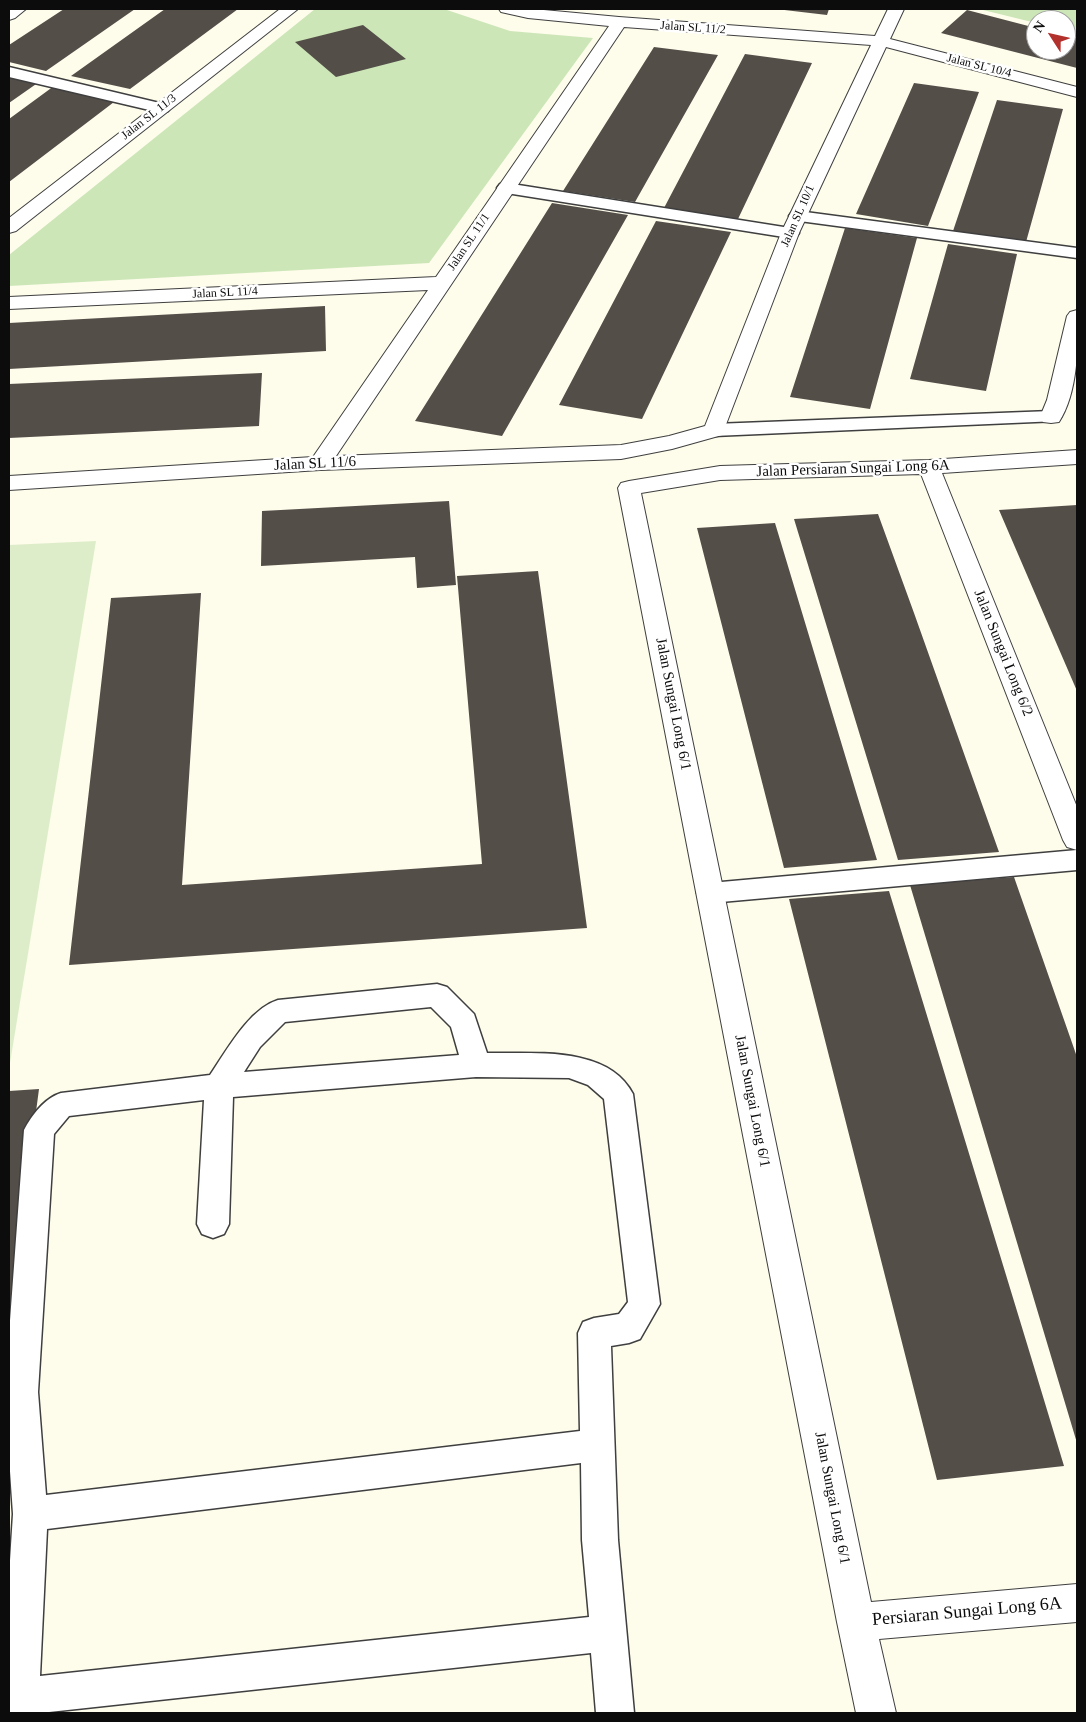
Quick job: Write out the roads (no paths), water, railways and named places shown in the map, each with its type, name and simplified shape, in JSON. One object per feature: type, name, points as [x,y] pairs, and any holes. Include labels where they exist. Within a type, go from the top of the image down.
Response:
[{"type":"street","points":[[9,15],[18,9]]},
{"type":"street","name":"Jalan SL 11/3","points":[[9,227],[290,9]]},
{"type":"street","name":"Jalan SL 11/2","points":[[508,9],[528,13],[619,22],[880,41]]},
{"type":"street","name":"Jalan SL 10/1","points":[[714,430],[794,225],[896,9]]},
{"type":"street","name":"Jalan SL 11/1","points":[[320,463],[619,22]]},
{"type":"street","name":"Jalan SL 10/4","points":[[880,41],[1077,92]]},
{"type":"street","name":"Jalan SL 11/4","points":[[9,303],[442,283]]},
{"type":"street","points":[[1051,417],[1058,400],[1077,316]]},
{"type":"street","name":"Jalan SL 11/6","points":[[9,483],[320,463],[621,452],[672,442],[714,430]]},
{"type":"street","name":"Jalan Persiaran Sungai Long 6A","points":[[629,488],[720,473],[929,467],[1077,456]]},
{"type":"street","name":"Jalan Sungai Long 6/2","points":[[929,467],[1077,840]]},
{"type":"street","name":"Jalan Sungai Long 6/1","points":[[629,488],[856,1622],[876,1713]]},
{"type":"street","name":"Persiaran Sungai Long 6A","points":[[856,1622],[1077,1603]]},
{"type":"lane","points":[[9,72],[162,108]]},
{"type":"lane","points":[[506,188],[794,225],[1077,253]]},
{"type":"lane","points":[[714,430],[1051,417]]},
{"type":"lane","points":[[710,893],[1077,860]]},
{"type":"lane","points":[[213,1224],[219,1086],[250,1039],[278,1011],[437,995],[464,1022],[476,1065]]},
{"type":"lane","points":[[608,1633],[14,1697],[30,1514],[21,1392],[39,1130],[61,1105],[219,1086],[476,1065],[571,1066],[598,1077],[618,1094],[644,1304],[629,1328],[594,1333],[600,1540],[615,1713]]},
{"type":"lane","points":[[30,1514],[597,1445]]}]
